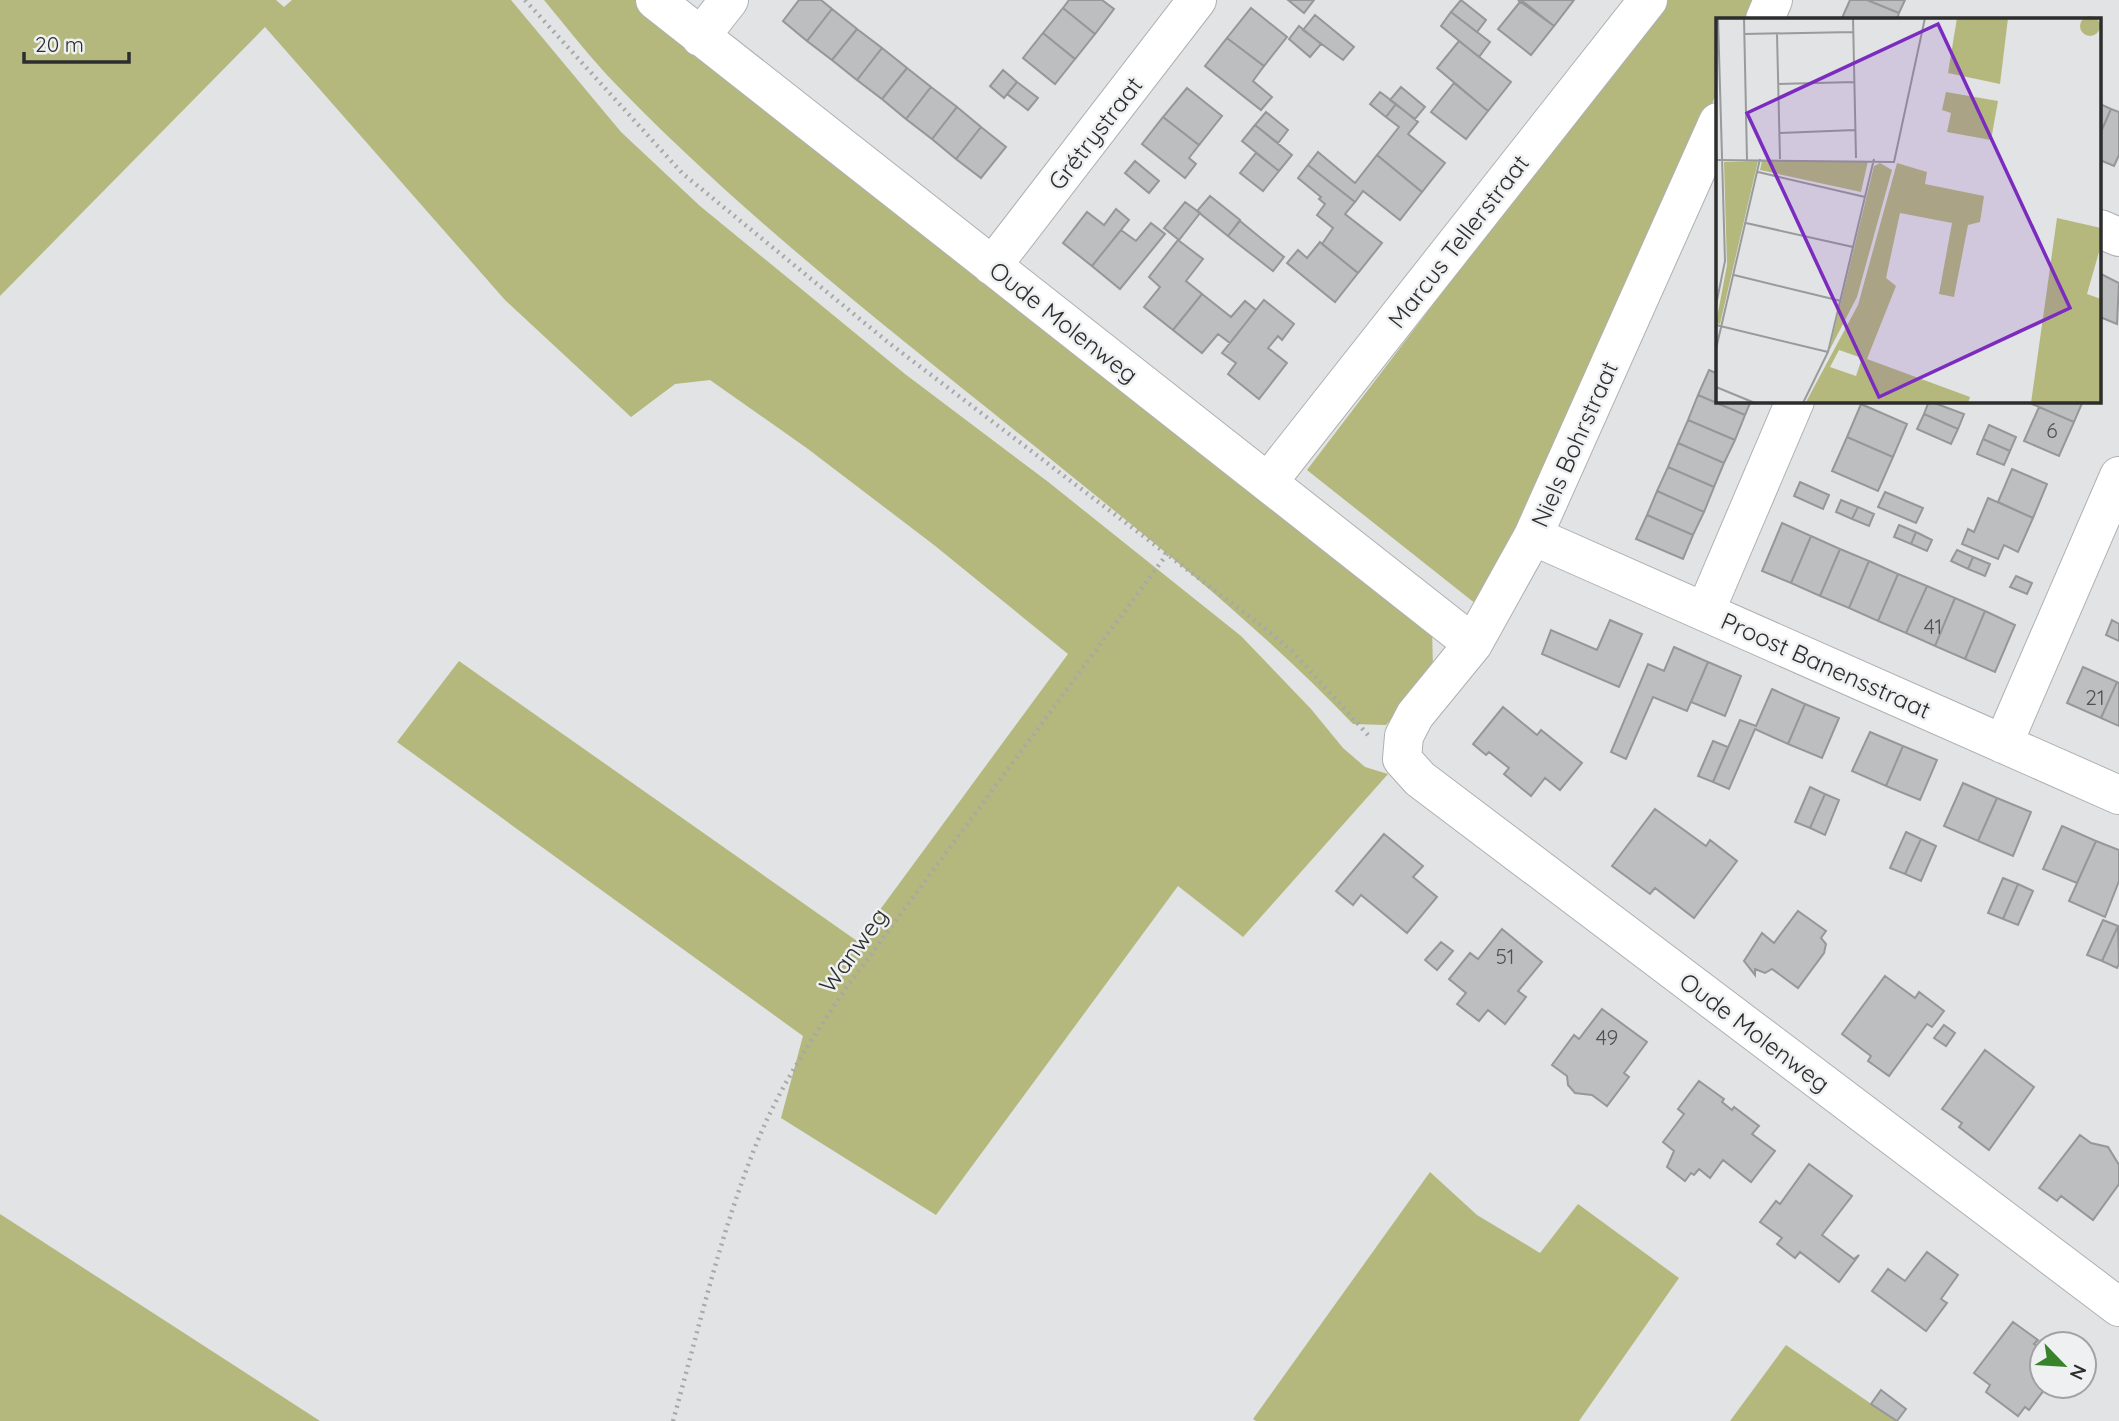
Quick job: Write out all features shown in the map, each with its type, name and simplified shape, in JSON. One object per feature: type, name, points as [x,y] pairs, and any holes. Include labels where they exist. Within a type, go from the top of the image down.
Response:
[{"type":"street","name":"Oude Molenweg","points":[[655,0],[1473,644]]},
{"type":"street","points":[[700,37],[729,0]]},
{"type":"street","name":"Grétrystraat","points":[[992,266],[1197,0]]},
{"type":"street","name":"Marcus Tellerstraat","points":[[1268,482],[1648,0]]},
{"type":"street","points":[[1765,18],[1773,0]]},
{"type":"street","name":"Niels Bohrstraat","points":[[1385,743],[1415,715],[1473,644],[1533,536],[1716,126]]},
{"type":"street","points":[[2102,230],[2119,237]]},
{"type":"street","points":[[1705,612],[1795,402]]},
{"type":"street","points":[[2003,744],[2119,476]]},
{"type":"street","name":"Proost Banensstraat","points":[[1533,536],[2119,795]]},
{"type":"street","name":"Oude Molenweg","points":[[1385,743],[1420,779],[2119,1307]]},
{"type":"path","points":[[525,0],[682,173],[890,343],[1292,651],[1385,743]]},
{"type":"path","name":"Wanweg","points":[[673,1421],[745,1175],[763,1129],[795,1067],[849,984],[1167,554]]},
{"type":"green space","points":[[0,0],[276,0],[284,7],[292,0],[511,0],[621,132],[700,206],[905,374],[1047,481],[1241,636],[1311,709],[1343,748],[1365,767],[1388,774],[1243,937],[1178,886],[936,1215],[781,1118],[803,1036],[397,742],[459,661],[857,941],[1068,654],[934,545],[808,449],[710,380],[675,384],[631,417],[505,300],[265,27],[0,296]]},
{"type":"green space","points":[[544,0],[647,0],[1432,628],[1433,670],[1386,725],[1353,724],[1218,596],[834,284],[718,183],[607,75]]},
{"type":"green space","points":[[1665,0],[1758,0],[1750,18],[1716,18],[1716,95],[1512,556],[1476,604],[1307,470]]},
{"type":"green space","points":[[1430,1172],[1477,1215],[1540,1253],[1578,1204],[1679,1278],[1579,1421],[1253,1419]]},
{"type":"green space","points":[[0,1214],[320,1421],[0,1421]]},
{"type":"green space","points":[[1786,1345],[1896,1421],[1730,1421]]},
{"type":"building","points":[[799,0],[821,0],[832,9],[807,41],[783,21]]},
{"type":"building","points":[[1069,0],[1102,0],[1114,9],[1095,34],[1063,8]]},
{"type":"building","points":[[1288,0],[1314,0],[1304,13]]},
{"type":"building","points":[[1461,0],[1486,20],[1477,32],[1451,12]]},
{"type":"building","points":[[1518,0],[1554,26],[1531,55],[1498,29],[1520,2]]},
{"type":"building","points":[[1521,0],[1574,0],[1554,26]]},
{"type":"building","points":[[1850,0],[1867,0],[1899,13],[1897,18],[1842,18]]},
{"type":"building","points":[[1867,0],[1905,0],[1899,13]]},
{"type":"building","points":[[1063,8],[1095,34],[1075,59],[1043,33]]},
{"type":"building","points":[[1251,8],[1287,37],[1264,66],[1227,38]]},
{"type":"building","points":[[832,9],[857,29],[832,60],[807,41]]},
{"type":"building","points":[[1451,12],[1490,42],[1479,57],[1441,26]]},
{"type":"building","points":[[1315,15],[1354,47],[1343,60],[1303,30]]},
{"type":"building","points":[[1299,26],[1321,44],[1310,57],[1289,39]]},
{"type":"building","points":[[857,29],[882,48],[857,80],[832,60]]},
{"type":"building","points":[[1043,33],[1075,59],[1055,84],[1023,58]]},
{"type":"building","points":[[1227,38],[1264,66],[1253,81],[1272,97],[1261,110],[1205,66]]},
{"type":"building","points":[[1459,41],[1511,82],[1488,111],[1437,68]]},
{"type":"building","points":[[882,48],[907,68],[882,99],[857,80]]},
{"type":"building","points":[[907,68],[931,87],[906,119],[882,99]]},
{"type":"building","points":[[1003,70],[1017,82],[1004,98],[990,86]]},
{"type":"building","points":[[1017,82],[1038,98],[1028,110],[1007,94]]},
{"type":"building","points":[[1454,83],[1488,111],[1466,139],[1431,112]]},
{"type":"building","points":[[931,87],[957,107],[932,139],[906,119]]},
{"type":"building","points":[[1401,87],[1425,107],[1415,119],[1390,100]]},
{"type":"building","points":[[1187,88],[1222,116],[1199,145],[1163,117]]},
{"type":"building","points":[[1380,92],[1396,104],[1386,117],[1370,104]]},
{"type":"building","points":[[1396,104],[1418,122],[1408,134],[1445,163],[1422,192],[1377,155],[1399,127],[1386,117]]},
{"type":"building","points":[[2102,105],[2111,109],[2102,129]]},
{"type":"building","points":[[957,107],[981,127],[956,159],[932,139]]},
{"type":"building","points":[[2111,109],[2119,112],[2119,155],[2114,166],[2102,161],[2102,129]]},
{"type":"building","points":[[1266,112],[1288,130],[1278,143],[1255,125]]},
{"type":"building","points":[[1163,117],[1199,145],[1189,158],[1196,164],[1185,178],[1142,144]]},
{"type":"building","points":[[1255,125],[1292,155],[1279,171],[1242,141]]},
{"type":"building","points":[[981,127],[1006,147],[981,178],[956,159]]},
{"type":"building","points":[[1318,152],[1355,183],[1377,155],[1422,192],[1400,220],[1363,191],[1355,202],[1308,165]]},
{"type":"building","points":[[1256,153],[1279,171],[1263,191],[1240,173]]},
{"type":"building","points":[[1135,161],[1159,181],[1149,193],[1125,173]]},
{"type":"building","points":[[1308,165],[1355,202],[1345,214],[1382,243],[1358,273],[1322,244],[1333,228],[1317,215],[1325,204],[1319,199],[1321,197],[1298,178]]},
{"type":"building","points":[[1210,196],[1240,220],[1228,236],[1197,211]]},
{"type":"building","points":[[1185,202],[1200,213],[1179,240],[1164,228]]},
{"type":"building","points":[[1116,209],[1129,220],[1092,266],[1063,243],[1087,212],[1104,225]]},
{"type":"building","points":[[1240,221],[1284,257],[1273,271],[1228,236]]},
{"type":"building","points":[[1151,223],[1165,234],[1120,289],[1092,266],[1121,230],[1136,241]]},
{"type":"building","points":[[1178,240],[1203,259],[1186,281],[1202,294],[1173,330],[1144,307],[1160,287],[1149,277]]},
{"type":"building","points":[[1320,242],[1358,273],[1335,302],[1287,263],[1298,250],[1307,258]]},
{"type":"building","points":[[2102,274],[2119,283],[2117,324],[2102,318]]},
{"type":"building","points":[[1202,294],[1231,317],[1245,301],[1256,310],[1230,343],[1218,334],[1202,353],[1173,330]]},
{"type":"building","points":[[1264,300],[1294,324],[1282,340],[1278,336],[1268,348],[1287,363],[1259,399],[1228,374],[1236,363],[1222,353]]},
{"type":"building","points":[[1709,370],[1716,373],[1716,402],[1751,402],[1745,415],[1698,395]]},
{"type":"building","points":[[1698,395],[1745,415],[1735,440],[1688,420]]},
{"type":"building","points":[[1929,402],[1932,402],[1964,414],[1958,429],[1924,414]]},
{"type":"building","points":[[2027,402],[2083,402],[2074,422]]},
{"type":"building","points":[[1861,404],[1907,424],[1893,457],[1847,437]]},
{"type":"building","points":[[2039,407],[2074,422],[2059,456],[2024,441]]},
{"type":"building","points":[[1924,414],[1958,429],[1951,444],[1917,429]]},
{"type":"building","points":[[1688,420],[1735,440],[1724,463],[1678,443]]},
{"type":"building","points":[[1989,425],[2016,437],[2010,451],[1983,439]]},
{"type":"building","points":[[1847,437],[1893,457],[1878,491],[1832,471]]},
{"type":"building","points":[[1983,439],[2010,451],[2004,465],[1977,454]]},
{"type":"building","points":[[1678,443],[1724,463],[1714,487],[1668,467]]},
{"type":"building","points":[[1668,467],[1714,487],[1704,512],[1657,491]]},
{"type":"building","points":[[2012,469],[2047,484],[2033,518],[1998,502]]},
{"type":"building","points":[[1800,482],[1829,495],[1823,509],[1794,496]]},
{"type":"building","points":[[1657,491],[1704,512],[1693,535],[1647,515]]},
{"type":"building","points":[[1885,492],[1923,508],[1916,523],[1878,507]]},
{"type":"building","points":[[1988,498],[2033,518],[2018,552],[2004,545],[1998,559],[1962,544],[1968,529],[1974,532]]},
{"type":"building","points":[[1841,500],[1858,507],[1852,519],[1836,512]]},
{"type":"building","points":[[1858,507],[1874,514],[1869,526],[1852,519]]},
{"type":"building","points":[[1647,515],[1693,535],[1683,559],[1636,539]]},
{"type":"building","points":[[1782,523],[1811,536],[1791,583],[1762,571]]},
{"type":"building","points":[[1899,525],[1916,532],[1911,544],[1894,537]]},
{"type":"building","points":[[1916,532],[1932,540],[1927,551],[1911,544]]},
{"type":"building","points":[[1811,536],[1840,549],[1820,596],[1791,583]]},
{"type":"building","points":[[1840,549],[1869,561],[1849,608],[1820,596]]},
{"type":"building","points":[[1957,550],[1973,557],[1968,569],[1951,561]]},
{"type":"building","points":[[1973,557],[1990,564],[1985,576],[1968,569]]},
{"type":"building","points":[[1869,561],[1898,574],[1878,621],[1849,608]]},
{"type":"building","points":[[1898,574],[1927,586],[1906,633],[1878,621]]},
{"type":"building","points":[[2016,576],[2032,583],[2027,594],[2010,587]]},
{"type":"building","points":[[1927,586],[1955,598],[1935,646],[1906,633]]},
{"type":"building","points":[[1955,598],[1985,611],[1965,659],[1935,646]]},
{"type":"building","points":[[1985,611],[2015,625],[1995,672],[1965,659]]},
{"type":"building","points":[[1610,620],[1642,634],[1619,687],[1542,654],[1551,630],[1597,650]]},
{"type":"building","points":[[2112,620],[2119,624],[2119,641],[2106,635]]},
{"type":"building","points":[[1674,647],[1708,662],[1687,711],[1653,697],[1626,759],[1611,752],[1648,664],[1664,671]]},
{"type":"building","points":[[1708,662],[1741,676],[1725,716],[1691,702]]},
{"type":"building","points":[[2083,667],[2117,682],[2101,718],[2067,703]]},
{"type":"building","points":[[2117,682],[2119,683],[2119,726],[2101,718]]},
{"type":"building","points":[[1772,689],[1805,704],[1788,744],[1755,729],[1729,789],[1713,782],[1740,720],[1756,726]]},
{"type":"building","points":[[1805,704],[1839,718],[1822,758],[1788,744]]},
{"type":"building","points":[[1503,707],[1537,735],[1541,730],[1582,763],[1560,790],[1545,778],[1531,796],[1504,774],[1509,768],[1489,752],[1486,755],[1473,744]]},
{"type":"building","points":[[1870,732],[1903,746],[1886,786],[1852,771]]},
{"type":"building","points":[[1713,741],[1728,747],[1713,782],[1698,776]]},
{"type":"building","points":[[1903,746],[1937,760],[1920,800],[1886,786]]},
{"type":"building","points":[[1963,783],[1997,798],[1978,841],[1944,826]]},
{"type":"building","points":[[1810,787],[1825,794],[1810,828],[1795,822]]},
{"type":"building","points":[[1825,794],[1839,800],[1825,835],[1810,828]]},
{"type":"building","points":[[1997,798],[2031,812],[2013,856],[1978,841]]},
{"type":"building","points":[[1655,809],[1706,846],[1710,840],[1737,861],[1694,918],[1655,888],[1650,894],[1612,866]]},
{"type":"building","points":[[2062,826],[2096,841],[2077,883],[2043,869]]},
{"type":"building","points":[[1906,832],[1921,839],[1905,874],[1890,868]]},
{"type":"building","points":[[1384,834],[1423,866],[1413,877],[1437,897],[1407,933],[1361,895],[1353,905],[1336,891]]},
{"type":"building","points":[[1921,839],[1936,846],[1921,881],[1905,874]]},
{"type":"building","points":[[2096,841],[2119,850],[2119,881],[2105,917],[2069,901]]},
{"type":"building","points":[[2003,878],[2018,884],[2003,919],[1988,913]]},
{"type":"building","points":[[2018,884],[2033,891],[2018,925],[2003,919]]},
{"type":"building","points":[[1798,911],[1826,931],[1821,938],[1826,944],[1824,953],[1798,988],[1772,969],[1765,973],[1755,969],[1755,975],[1744,961],[1762,933],[1774,943]]},
{"type":"building","points":[[2103,920],[2118,926],[2102,961],[2087,955]]},
{"type":"building","points":[[2118,926],[2119,964],[2117,968],[2102,961]]},
{"type":"building","points":[[1502,929],[1542,962],[1518,991],[1526,997],[1505,1024],[1488,1010],[1479,1021],[1457,1004],[1466,993],[1449,979],[1470,953],[1478,959]]},
{"type":"building","points":[[1441,942],[1453,951],[1437,970],[1425,960]]},
{"type":"building","points":[[1885,976],[1915,998],[1919,992],[1944,1011],[1932,1027],[1927,1024],[1889,1076],[1868,1061],[1871,1056],[1842,1034]]},
{"type":"building","points":[[1602,1009],[1647,1042],[1624,1073],[1629,1077],[1607,1106],[1592,1095],[1575,1093],[1568,1085],[1567,1076],[1552,1065],[1574,1035],[1579,1039]]},
{"type":"building","points":[[1944,1025],[1955,1033],[1946,1046],[1934,1038]]},
{"type":"building","points":[[1985,1050],[2034,1087],[1989,1150],[1959,1127],[1962,1123],[1942,1109]]},
{"type":"building","points":[[1699,1081],[1724,1099],[1722,1102],[1732,1110],[1734,1107],[1759,1126],[1752,1134],[1775,1151],[1751,1182],[1723,1160],[1710,1178],[1699,1169],[1694,1175],[1691,1173],[1685,1181],[1667,1167],[1674,1151],[1663,1142],[1684,1114],[1678,1109]]},
{"type":"building","points":[[2080,1135],[2091,1143],[2108,1147],[2119,1165],[2119,1184],[2093,1220],[2061,1196],[2057,1201],[2039,1188]]},
{"type":"building","points":[[1809,1164],[1852,1196],[1822,1235],[1854,1259],[1859,1255],[1839,1282],[1800,1252],[1795,1258],[1777,1244],[1782,1238],[1760,1222],[1776,1201],[1780,1204]]},
{"type":"building","points":[[1927,1252],[1958,1275],[1941,1299],[1947,1303],[1926,1331],[1872,1291],[1888,1269],[1905,1281]]},
{"type":"building","points":[[2013,1322],[2028,1333],[2028,1400],[2036,1400],[2029,1410],[2025,1407],[2018,1416],[1986,1392],[1990,1385],[1974,1373]]},
{"type":"building","points":[[1881,1390],[1906,1409],[1897,1421],[1871,1404]]}]
